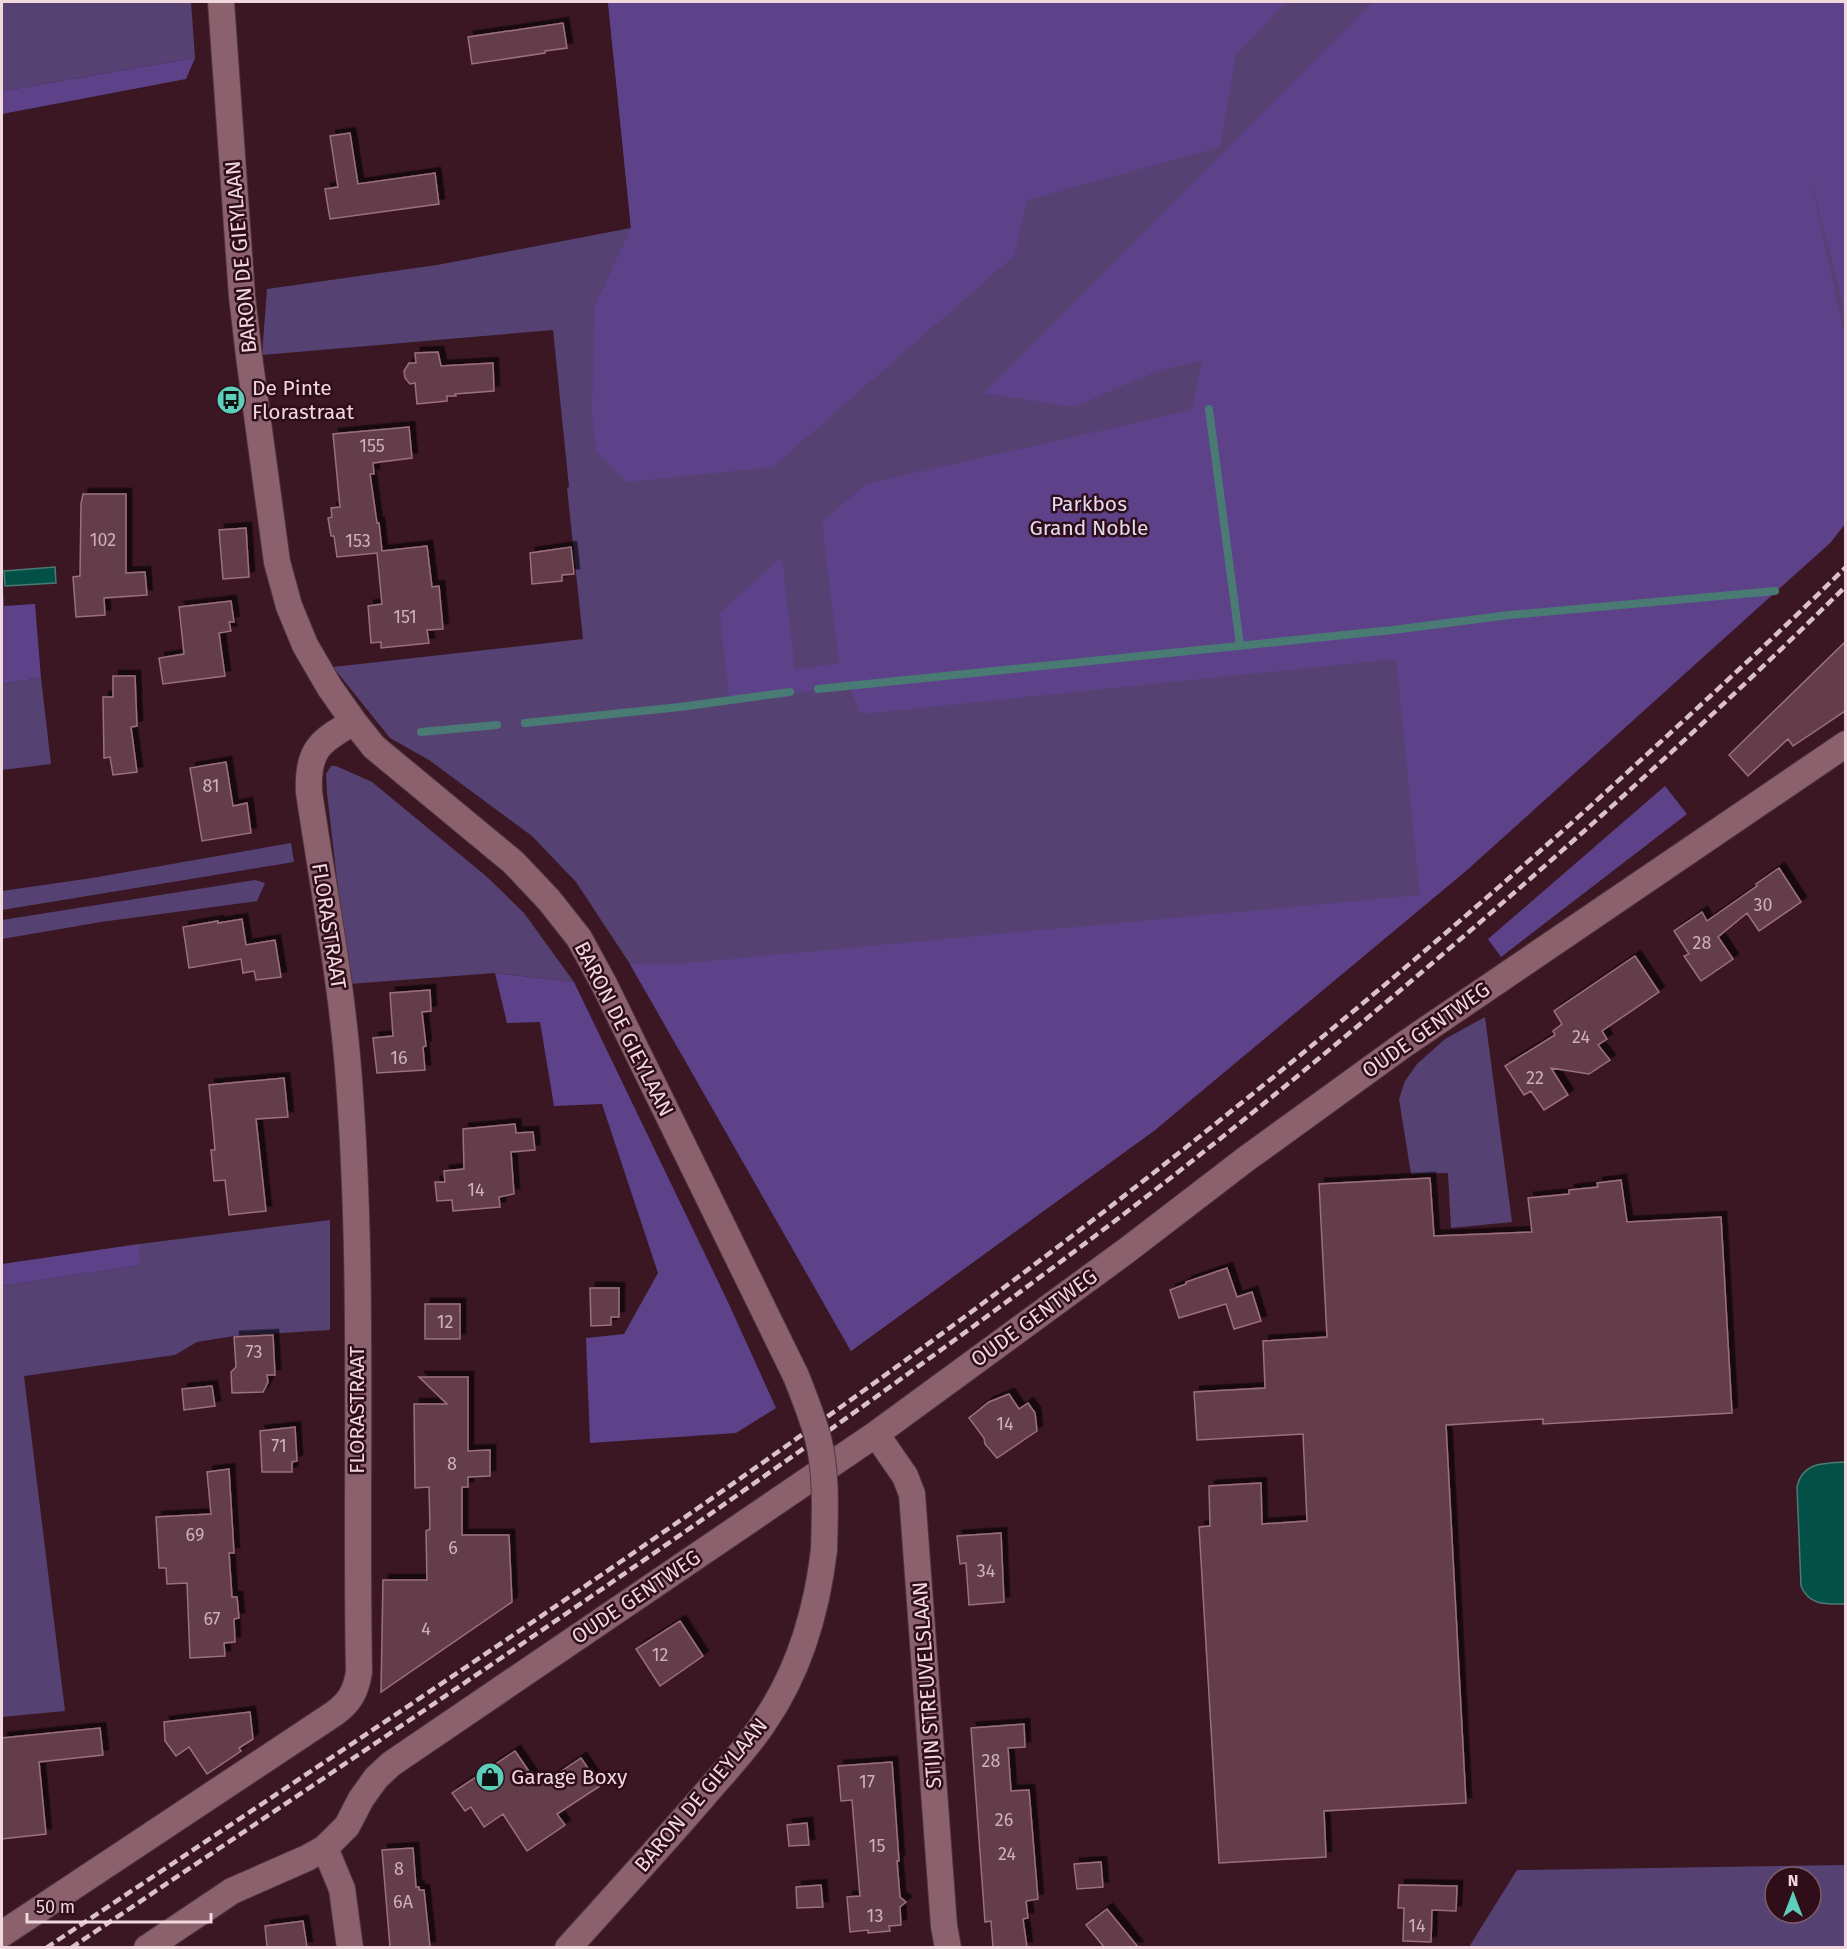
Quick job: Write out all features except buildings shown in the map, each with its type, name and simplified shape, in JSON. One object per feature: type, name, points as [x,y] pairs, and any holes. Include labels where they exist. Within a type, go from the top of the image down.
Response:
[{"type":"street","name":"BARON DE GIEYLAAN","points":[[221,2],[242,296],[278,562],[289,606],[305,645],[354,722],[379,751],[513,862],[549,900],[579,938],[604,984],[796,1376],[810,1411],[822,1460],[825,1509],[824,1551],[820,1580],[812,1616],[783,1691],[766,1721],[741,1753],[568,1947]]},
{"type":"street","name":"FLORASTRAAT","points":[[2,1934],[335,1713],[352,1697],[357,1684],[359,1672],[357,1308],[354,1173],[347,1057],[308,772],[311,759],[321,745],[354,722]]},
{"type":"street","name":"OUDE GENTWEG","points":[[147,1947],[232,1891],[326,1848],[347,1826],[376,1778],[391,1764],[876,1434],[1402,1046],[1845,744]]},
{"type":"street","name":"STIJN STREUVELSLAAN","points":[[876,1434],[905,1476],[912,1494],[944,1926],[948,1947]]},
{"type":"street","points":[[326,1848],[342,1889],[350,1947]]},
{"type":"green space","points":[[2,2],[191,2],[195,58],[2,91]]},
{"type":"green space","name":"Parkbos Grand Noble","points":[[608,2],[1845,2],[1845,524],[1830,543],[1155,1130],[851,1351],[630,964],[576,882],[532,836],[429,760],[390,738],[333,667],[583,639],[553,330],[262,355],[267,289],[437,265],[631,228]]},
{"type":"green space","points":[[608,2],[1286,2],[1236,55],[1220,147],[1027,200],[1014,256],[773,467],[627,482],[596,451],[592,413],[595,306],[631,228]]},
{"type":"green space","points":[[1373,2],[1845,2],[1845,322],[1841,295],[1810,177],[1845,339],[1845,524],[1830,543],[1466,871],[1155,1130],[851,1351],[630,964],[677,964],[1420,895],[1396,659],[861,714],[849,686],[729,701],[720,613],[782,557],[795,670],[839,663],[822,522],[866,484],[1192,410],[1202,360],[1157,371],[1073,407],[984,393]]},
{"type":"green space","points":[[195,58],[186,79],[2,114],[2,91]]},
{"type":"green space","points":[[2,566],[4,606],[35,604],[41,678],[2,684]]},
{"type":"green space","points":[[41,678],[51,764],[2,770],[2,684]]},
{"type":"green space","points":[[331,766],[336,766],[372,782],[486,876],[524,913],[574,982],[495,973],[349,984],[327,793],[326,774]]},
{"type":"green space","points":[[1665,786],[1687,814],[1501,957],[1488,939]]},
{"type":"green space","points":[[291,843],[294,862],[2,910],[2,891],[92,878]]},
{"type":"green space","points":[[255,880],[265,883],[257,901],[101,922],[2,939],[2,920]]},
{"type":"green space","points":[[495,973],[574,982],[727,1300],[776,1408],[736,1433],[590,1443],[586,1338],[624,1334],[658,1273],[602,1104],[554,1106],[540,1022],[507,1023]]},
{"type":"green space","points":[[1485,1017],[1512,1222],[1451,1228],[1448,1173],[1411,1174],[1399,1099],[1405,1081],[1417,1064],[1445,1039]]},
{"type":"green space","points":[[330,1220],[330,1330],[234,1336],[197,1342],[175,1355],[24,1376],[65,1711],[2,1717],[2,1286],[139,1265],[139,1244]]},
{"type":"green space","points":[[139,1244],[140,1265],[2,1286],[2,1264]]},
{"type":"green space","points":[[1823,1865],[1845,1865],[1845,1947],[1469,1947],[1517,1870],[1763,1866],[1763,1925],[1823,1925]]},
{"type":"shaded area","points":[[55,567],[56,583],[5,586],[4,571]]},
{"type":"shaded area","points":[[1845,1462],[1845,1604],[1825,1604],[1809,1597],[1801,1586],[1797,1487],[1809,1468],[1822,1464]]},
{"type":"waterway","points":[[1209,409],[1240,645]]},
{"type":"waterway","points":[[818,689],[1393,630],[1509,615],[1775,591]]},
{"type":"waterway","points":[[525,723],[680,707],[790,692]]},
{"type":"waterway","points":[[421,732],[497,725]]},
{"type":"railway","points":[[46,1948],[413,1703],[777,1453],[1089,1223],[1310,1047],[1526,864],[1753,656],[1846,567]]},
{"type":"railway","points":[[71,1948],[735,1497],[866,1404],[1124,1214],[1284,1087],[1498,907],[1674,749],[1846,586]]},
{"type":"place","name":"De Pinte Florastraat","points":[[231,400]]},
{"type":"place","name":"Garage Boxy","points":[[490,1777]]}]
